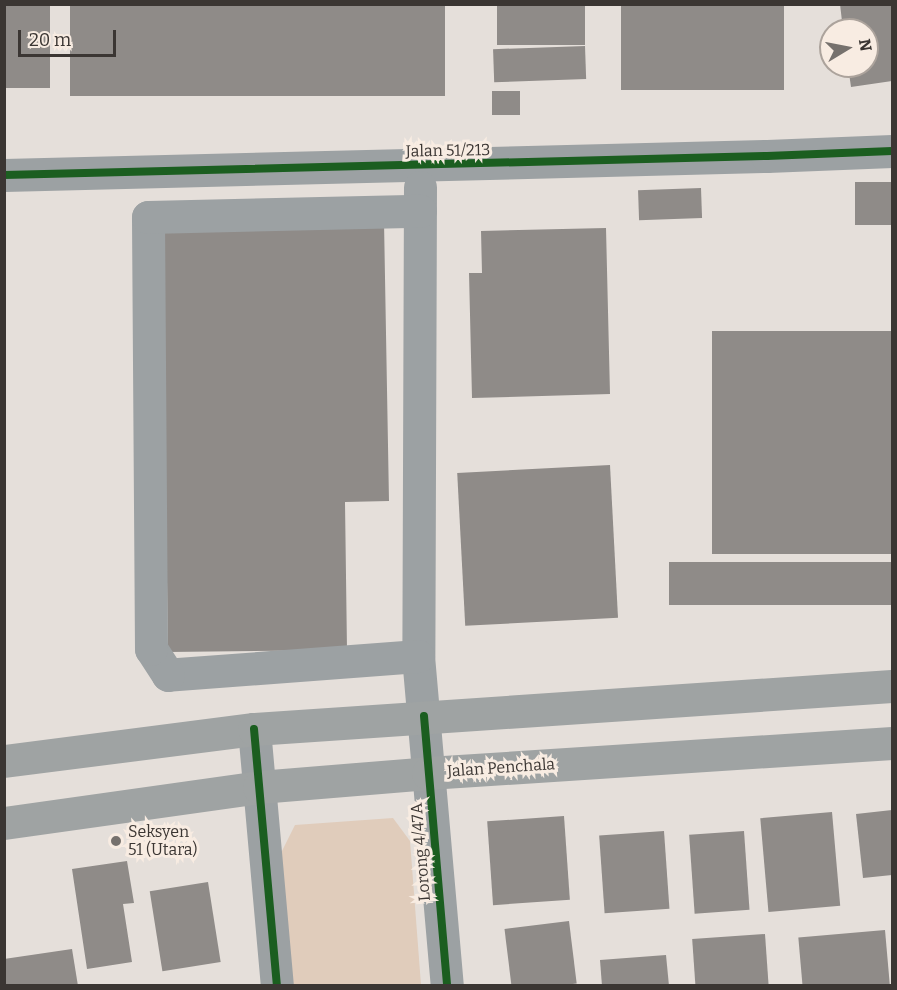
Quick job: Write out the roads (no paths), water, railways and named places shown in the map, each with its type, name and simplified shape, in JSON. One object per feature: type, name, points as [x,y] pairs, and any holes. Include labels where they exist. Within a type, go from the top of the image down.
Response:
[{"type":"main road","points":[[4,761],[254,729],[892,686]]},
{"type":"main road","name":"Jalan Penchala","points":[[4,823],[258,787],[428,773],[892,743]]},
{"type":"street","name":"Jalan 51/213","points":[[4,175],[790,156],[892,151]]},
{"type":"street","name":"Lorong 4/47A","points":[[420,165],[418,656],[447,986]]},
{"type":"street","points":[[418,656],[168,675],[151,649],[148,217],[420,211]]},
{"type":"street","points":[[254,729],[277,986]]},
{"type":"place","name":"Seksyen 51 (Utara)","points":[[116,841]]}]
